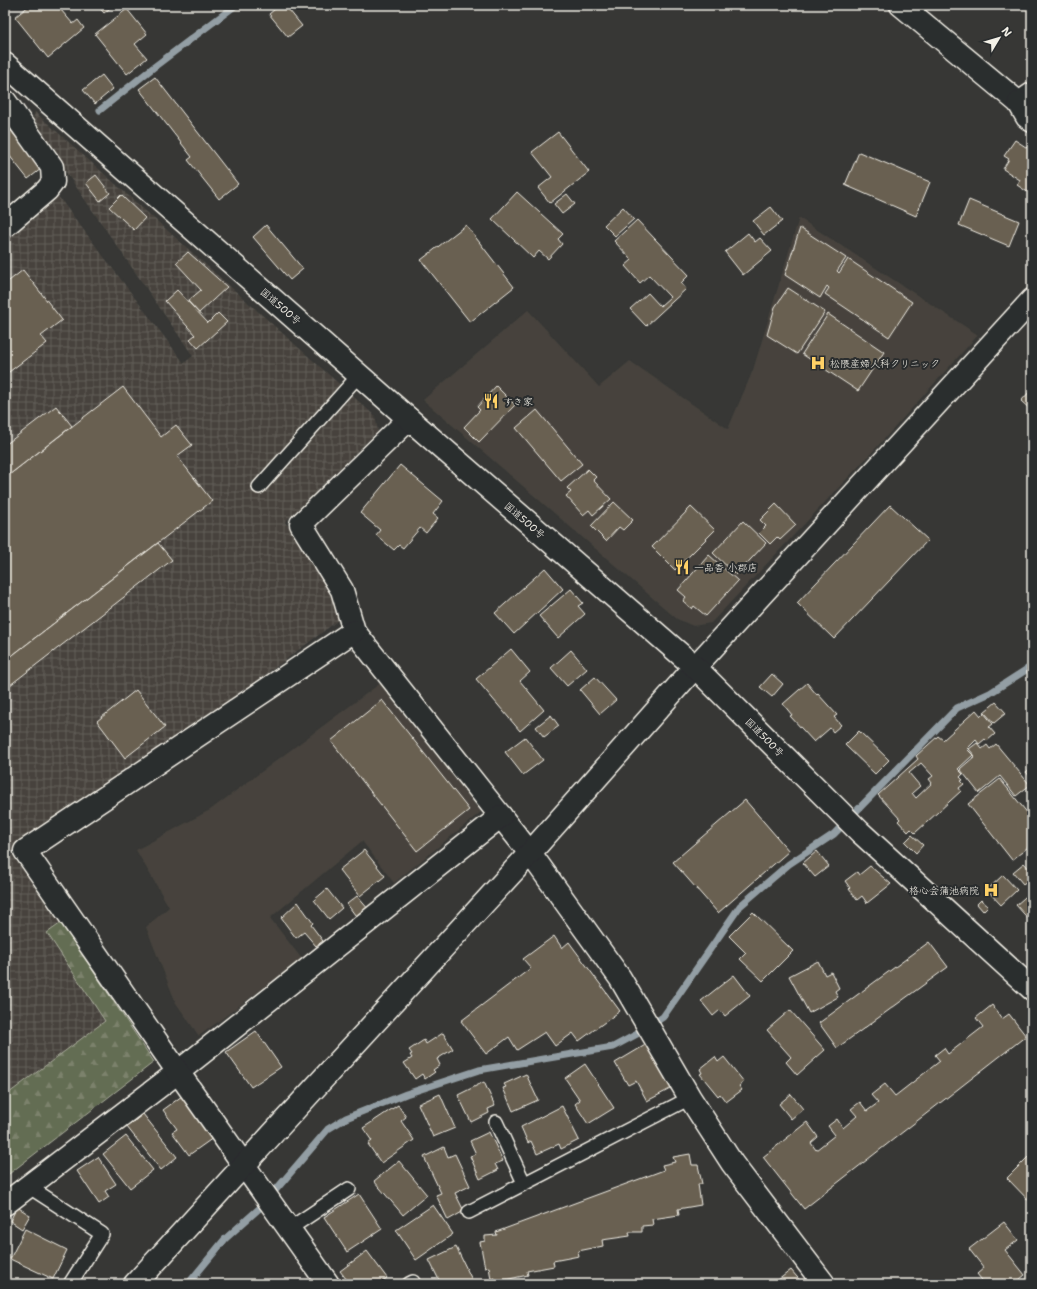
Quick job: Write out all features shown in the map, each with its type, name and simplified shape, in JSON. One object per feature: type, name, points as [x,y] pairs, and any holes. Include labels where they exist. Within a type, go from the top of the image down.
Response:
[{"type":"main road","points":[[901,5],[1026,99],[1027,117],[1032,122]]},
{"type":"main road","name":"国道500号","points":[[5,64],[409,419],[695,667],[860,832],[1032,989]]},
{"type":"main road","points":[[5,101],[52,167],[53,182],[5,226]]},
{"type":"main road","points":[[135,1284],[530,853],[695,667],[1032,300]]},
{"type":"main road","points":[[409,419],[301,524],[342,590],[354,631],[530,853],[620,978],[690,1098],[732,1163],[824,1284]]},
{"type":"main road","points":[[328,1284],[178,1072],[25,851],[354,631]]},
{"type":"main road","points":[[5,1204],[178,1072],[501,816]]},
{"type":"lane","points":[[259,487],[359,375]]},
{"type":"lane","points":[[469,1212],[690,1098]]},
{"type":"lane","points":[[496,1122],[524,1183]]},
{"type":"lane","points":[[28,1186],[102,1234],[70,1284]]},
{"type":"lane","points":[[289,1229],[349,1189]]},
{"type":"lane","points":[[409,1284],[413,1282],[414,1284]]},
{"type":"shaded area","points":[[35,112],[375,416],[378,431],[285,522],[320,569],[340,619],[212,715],[10,852],[61,923],[47,933],[105,1021],[5,1096],[5,234],[55,192],[184,363],[193,356],[70,178],[30,126]]},
{"type":"shaded area","points":[[799,218],[978,335],[877,447],[711,623],[693,626],[677,619],[423,400],[528,310],[599,387],[630,361],[728,429],[753,370]]},
{"type":"shaded area","points":[[382,682],[481,812],[394,883],[362,841],[270,918],[302,959],[199,1036],[176,1003],[146,927],[169,907],[136,850],[210,810]]},
{"type":"green space","points":[[61,923],[154,1062],[5,1177],[5,1096],[105,1021],[47,933]]},
{"type":"building","points":[[30,5],[67,5],[61,10],[73,24],[78,20],[84,28],[48,58],[15,17]]},
{"type":"building","points":[[97,5],[114,5],[104,13]]},
{"type":"building","points":[[280,5],[285,5],[302,26],[288,37],[269,14]]},
{"type":"building","points":[[127,9],[147,34],[135,44],[147,58],[127,74],[95,34]]},
{"type":"building","points":[[102,75],[113,89],[95,104],[83,90]]},
{"type":"building","points":[[155,77],[238,184],[219,199],[188,160],[192,157],[139,89]]},
{"type":"building","points":[[5,123],[41,169],[28,179],[5,150]]},
{"type":"building","points":[[558,132],[589,172],[550,203],[538,188],[552,177],[532,152]]},
{"type":"building","points":[[1015,140],[1032,151],[1032,195],[1017,185],[1020,180],[1003,169],[1009,159],[1004,156]]},
{"type":"building","points":[[859,152],[930,182],[916,216],[845,185]]},
{"type":"building","points":[[96,175],[110,193],[100,201],[86,183]]},
{"type":"building","points":[[517,192],[563,234],[558,239],[562,244],[548,259],[539,251],[533,258],[492,219]]},
{"type":"building","points":[[567,194],[575,204],[562,214],[554,204]]},
{"type":"building","points":[[121,195],[145,218],[134,230],[109,207]]},
{"type":"building","points":[[969,200],[1019,221],[1009,246],[959,225]]},
{"type":"building","points":[[623,207],[634,219],[615,236],[604,225]]},
{"type":"building","points":[[771,207],[782,221],[764,235],[753,221]]},
{"type":"building","points":[[637,220],[689,275],[681,283],[686,289],[646,326],[630,309],[648,293],[660,306],[670,297],[649,275],[640,283],[625,266],[632,260],[614,241]]},
{"type":"building","points":[[266,225],[303,269],[290,280],[253,237]]},
{"type":"building","points":[[466,225],[514,287],[470,322],[421,260]]},
{"type":"building","points":[[800,228],[846,258],[837,271],[839,273],[848,259],[912,302],[889,337],[825,294],[829,288],[827,286],[820,298],[785,275]]},
{"type":"building","points":[[748,233],[755,242],[760,238],[772,251],[743,275],[725,252]]},
{"type":"building","points":[[188,252],[227,287],[199,313],[188,301],[201,290],[176,263]]},
{"type":"building","points":[[23,270],[62,320],[41,336],[47,343],[5,375],[5,284]]},
{"type":"building","points":[[788,288],[825,312],[797,354],[767,335],[775,307]]},
{"type":"building","points":[[177,290],[208,323],[218,313],[227,322],[198,348],[190,339],[195,335],[165,301]]},
{"type":"building","points":[[828,314],[884,352],[858,391],[802,354]]},
{"type":"building","points":[[496,386],[515,405],[479,442],[464,427],[480,410],[477,407]]},
{"type":"building","points":[[123,387],[161,437],[176,425],[192,445],[177,456],[212,501],[5,661],[5,478]]},
{"type":"building","points":[[1032,389],[1032,411],[1021,401]]},
{"type":"building","points":[[56,406],[72,426],[5,478],[5,445]]},
{"type":"building","points":[[537,410],[582,464],[561,481],[516,428]]},
{"type":"building","points":[[400,465],[443,501],[433,514],[438,518],[426,533],[420,528],[403,548],[399,545],[394,550],[376,535],[380,530],[360,513]]},
{"type":"building","points":[[588,469],[596,477],[593,480],[611,499],[593,515],[589,510],[583,515],[566,496],[571,492],[567,488]]},
{"type":"building","points":[[614,502],[633,520],[623,530],[619,527],[606,541],[591,526]]},
{"type":"building","points":[[776,504],[796,525],[780,540],[777,537],[770,544],[759,533],[766,526],[760,520]]},
{"type":"building","points":[[890,505],[928,540],[834,639],[797,603]]},
{"type":"building","points":[[691,507],[715,530],[675,570],[652,547]]},
{"type":"building","points":[[743,521],[766,543],[736,575],[713,553]]},
{"type":"building","points":[[158,543],[172,560],[5,689],[5,661]]},
{"type":"building","points":[[709,555],[738,581],[706,616],[694,606],[692,609],[683,601],[686,597],[678,590]]},
{"type":"building","points":[[545,568],[563,589],[514,634],[495,613]]},
{"type":"building","points":[[571,589],[583,603],[578,606],[585,614],[558,638],[539,616]]},
{"type":"building","points":[[511,649],[530,672],[520,681],[544,710],[520,731],[476,679]]},
{"type":"building","points":[[571,650],[587,669],[567,686],[551,668]]},
{"type":"building","points":[[772,674],[783,684],[772,697],[760,687]]},
{"type":"building","points":[[595,677],[616,700],[600,714],[580,690]]},
{"type":"building","points":[[807,683],[837,715],[834,717],[841,725],[833,732],[830,728],[814,742],[790,716],[792,715],[783,704]]},
{"type":"building","points":[[136,690],[165,727],[125,758],[97,721]]},
{"type":"building","points":[[382,700],[469,810],[417,851],[331,741]]},
{"type":"building","points":[[996,702],[1006,713],[994,723],[984,712]]},
{"type":"building","points":[[976,710],[981,716],[984,713],[993,724],[989,727],[995,734],[987,741],[985,739],[979,744],[976,740],[967,749],[973,755],[958,769],[963,774],[960,777],[964,784],[959,788],[961,791],[915,833],[911,829],[908,832],[898,821],[900,819],[878,795],[918,759],[916,756],[938,736],[943,740]],"holes":[[[921,763],[933,776],[929,779],[932,783],[916,798],[912,793],[920,786],[909,773]]]},
{"type":"building","points":[[551,715],[559,726],[544,737],[536,727]]},
{"type":"building","points":[[859,731],[889,760],[875,774],[845,745]]},
{"type":"building","points":[[525,737],[543,760],[523,775],[505,752]]},
{"type":"building","points":[[977,743],[982,749],[987,745],[990,749],[996,744],[1030,785],[1016,796],[1000,776],[979,793],[960,769],[975,756],[969,749]]},
{"type":"building","points":[[1032,767],[1032,779],[1026,772]]},
{"type":"building","points":[[1000,779],[1029,815],[1032,813],[1032,844],[1012,860],[968,804]]},
{"type":"building","points":[[745,800],[789,851],[718,913],[673,862]]},
{"type":"building","points":[[912,835],[923,845],[916,853],[905,842]]},
{"type":"building","points":[[364,850],[385,876],[360,896],[339,870]]},
{"type":"building","points":[[817,851],[829,866],[815,877],[803,863]]},
{"type":"building","points":[[1024,863],[1032,872],[1032,877],[1023,884],[1013,872]]},
{"type":"building","points":[[870,866],[891,884],[867,903],[862,896],[857,900],[845,881],[857,872],[859,875]]},
{"type":"building","points":[[1003,875],[1017,890],[1001,905],[987,890]]},
{"type":"building","points":[[327,889],[342,908],[329,919],[314,900]]},
{"type":"building","points":[[1032,891],[1032,923],[1016,905]]},
{"type":"building","points":[[357,896],[369,910],[358,919],[347,904]]},
{"type":"building","points":[[981,900],[988,906],[983,911],[977,904]]},
{"type":"building","points":[[298,902],[313,923],[311,925],[323,941],[316,946],[304,932],[296,938],[281,918]]},
{"type":"building","points":[[753,912],[793,951],[763,981],[740,959],[746,953],[729,936]]},
{"type":"building","points":[[554,936],[562,948],[569,942],[620,1011],[579,1041],[573,1033],[555,1046],[545,1032],[517,1050],[509,1037],[486,1054],[461,1021],[531,968],[523,959]]},
{"type":"building","points":[[929,942],[948,967],[837,1048],[819,1023]]},
{"type":"building","points":[[818,961],[825,975],[831,972],[839,988],[835,991],[838,997],[809,1013],[789,976]]},
{"type":"building","points":[[734,975],[750,996],[725,1016],[720,1010],[713,1016],[701,1001]]},
{"type":"building","points":[[992,1005],[1002,1019],[1009,1014],[1026,1036],[804,1209],[763,1157],[807,1122],[818,1137],[811,1143],[816,1150],[835,1135],[828,1126],[837,1119],[843,1128],[857,1116],[851,1109],[860,1102],[867,1111],[878,1103],[871,1095],[885,1084],[895,1096],[940,1061],[935,1055],[944,1048],[948,1054],[983,1027],[976,1018]]},
{"type":"building","points":[[790,1010],[825,1050],[797,1075],[786,1062],[791,1057],[767,1030]]},
{"type":"building","points":[[256,1031],[281,1067],[251,1087],[226,1052]]},
{"type":"building","points":[[443,1033],[453,1049],[437,1059],[440,1065],[433,1070],[435,1072],[425,1079],[422,1074],[415,1079],[404,1063],[412,1058],[410,1055],[412,1054],[409,1050],[424,1040],[426,1044]]},
{"type":"building","points":[[647,1044],[672,1088],[647,1101],[636,1081],[628,1085],[615,1063]]},
{"type":"building","points":[[715,1057],[718,1062],[724,1057],[744,1082],[739,1086],[742,1090],[726,1102],[720,1094],[718,1096],[700,1074],[702,1073],[700,1069]]},
{"type":"building","points":[[585,1064],[614,1108],[588,1124],[575,1104],[580,1100],[565,1078]]},
{"type":"building","points":[[526,1074],[538,1100],[513,1111],[503,1088],[506,1087],[504,1084]]},
{"type":"building","points":[[484,1082],[495,1106],[488,1109],[489,1113],[471,1122],[458,1095]]},
{"type":"building","points":[[440,1094],[455,1128],[433,1137],[418,1104]]},
{"type":"building","points":[[791,1094],[803,1109],[791,1119],[779,1104]]},
{"type":"building","points":[[182,1096],[213,1138],[189,1155],[172,1132],[177,1129],[163,1110]]},
{"type":"building","points":[[398,1105],[406,1117],[401,1121],[414,1140],[381,1163],[368,1144],[372,1141],[363,1128]]},
{"type":"building","points":[[562,1106],[579,1140],[561,1149],[559,1144],[537,1154],[531,1141],[528,1143],[521,1127]]},
{"type":"building","points":[[143,1114],[177,1157],[161,1170],[127,1127]]},
{"type":"building","points":[[489,1132],[503,1161],[495,1164],[498,1170],[480,1179],[470,1156],[476,1154],[470,1141]]},
{"type":"building","points":[[126,1136],[153,1170],[130,1188],[103,1154]]},
{"type":"building","points":[[444,1147],[448,1157],[455,1154],[470,1186],[455,1193],[464,1211],[448,1220],[436,1195],[441,1193],[424,1157]]},
{"type":"building","points":[[690,1154],[692,1165],[698,1165],[702,1184],[698,1184],[701,1205],[678,1209],[679,1215],[652,1219],[653,1225],[642,1226],[642,1232],[629,1232],[630,1236],[602,1240],[603,1246],[578,1251],[579,1256],[553,1261],[554,1266],[527,1271],[528,1275],[495,1282],[495,1278],[491,1279],[489,1267],[485,1268],[480,1242],[485,1241],[485,1236],[497,1235],[496,1232],[664,1170],[662,1165],[675,1162],[673,1157]]},
{"type":"building","points":[[98,1157],[116,1184],[105,1191],[109,1197],[99,1204],[77,1171]]},
{"type":"building","points":[[1028,1157],[1032,1160],[1032,1204],[1007,1178]]},
{"type":"building","points":[[399,1161],[427,1195],[403,1215],[374,1181]]},
{"type":"building","points":[[359,1194],[382,1229],[347,1252],[324,1217]]},
{"type":"building","points":[[433,1205],[453,1234],[416,1260],[396,1230]]},
{"type":"building","points":[[17,1207],[30,1215],[22,1229],[10,1221]]},
{"type":"building","points":[[1004,1222],[1018,1240],[1005,1250],[1025,1275],[1014,1284],[985,1284],[977,1274],[984,1268],[969,1249]]},
{"type":"building","points":[[25,1229],[67,1250],[53,1279],[10,1259]]},
{"type":"building","points":[[456,1247],[474,1284],[441,1284],[429,1260]]},
{"type":"building","points":[[367,1251],[387,1278],[378,1284],[350,1284],[340,1271]]},
{"type":"building","points":[[791,1270],[803,1284],[773,1284]]},
{"type":"waterway","points":[[100,110],[236,5]]},
{"type":"waterway","points":[[188,1284],[225,1239],[262,1206],[328,1129],[346,1118],[406,1094],[479,1070],[613,1047],[639,1033],[663,1017],[740,906],[789,864],[834,834],[957,708],[990,693],[1032,666]]},
{"type":"place","name":"松隈産婦人科クリニック","points":[[818,363]]},
{"type":"place","name":"すき家","points":[[491,401]]},
{"type":"place","name":"一品香 小郡店","points":[[682,567]]},
{"type":"place","name":"格心会蒲池病院","points":[[991,890]]}]
